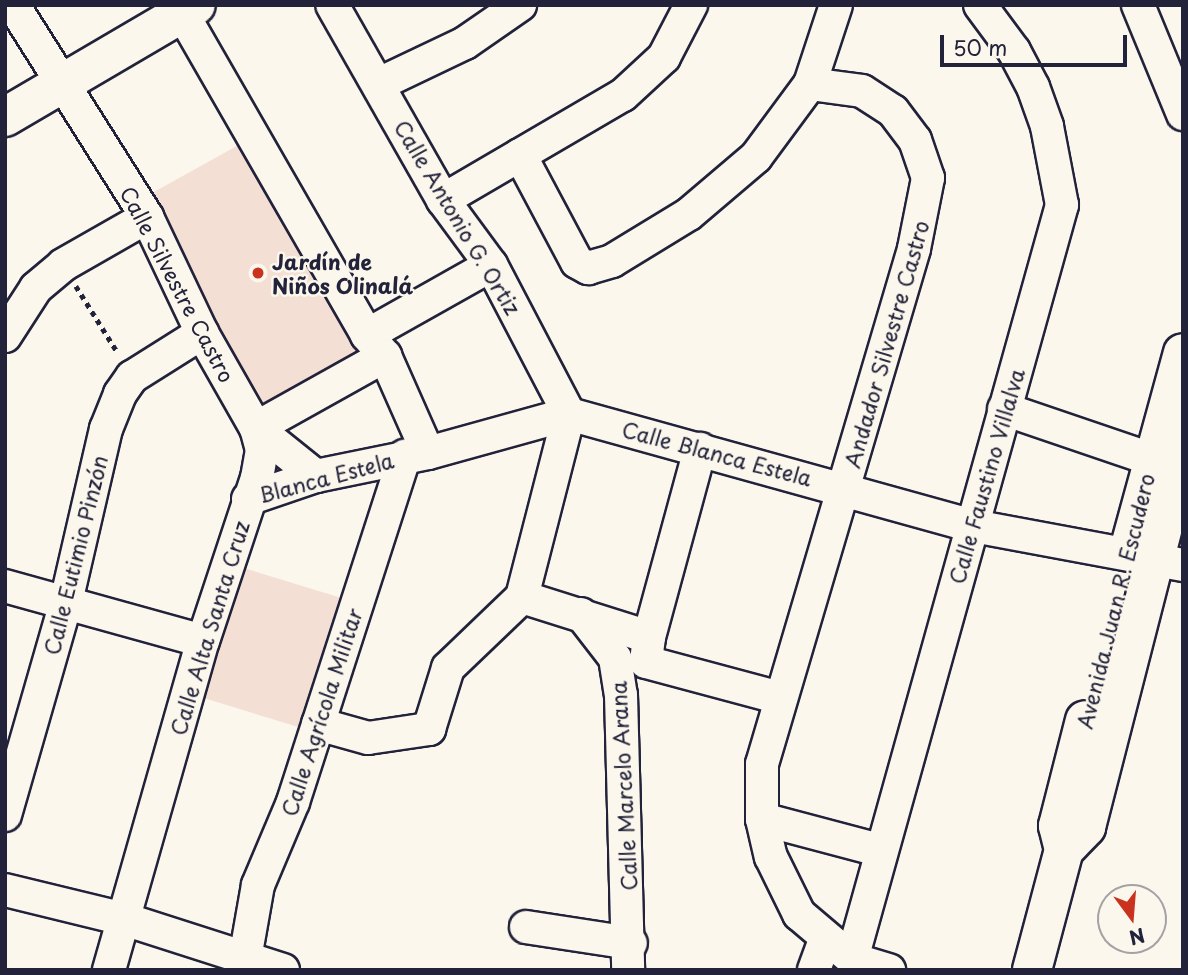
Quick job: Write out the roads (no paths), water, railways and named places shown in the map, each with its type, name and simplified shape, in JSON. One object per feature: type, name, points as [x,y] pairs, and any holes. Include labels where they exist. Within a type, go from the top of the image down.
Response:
[{"type":"main road","points":[[5,117],[64,85],[189,9]]},
{"type":"main road","name":"Avenida Juan R. Escudero","points":[[1032,970],[1064,850],[1086,827],[1154,560],[1183,353]]},
{"type":"street","name":"Calle Silvestre Castro","points":[[13,5],[147,217],[202,333],[256,428],[316,476]]},
{"type":"street","name":"Calle Antonio G. Ortiz","points":[[332,5],[443,200],[491,265],[569,414]]},
{"type":"street","points":[[379,84],[465,43],[520,5]]},
{"type":"street","points":[[443,200],[623,95],[664,57],[691,5]]},
{"type":"street","points":[[520,155],[578,262],[587,268],[612,261],[689,214],[756,157],[810,84],[836,5]]},
{"type":"street","name":"Calle Faustino Villalva","points":[[852,958],[879,850],[1062,205],[1047,126],[1033,87],[1014,51],[980,5]]},
{"type":"street","points":[[1138,5],[1183,114]]},
{"type":"street","points":[[189,9],[376,345],[416,454],[569,414],[522,597],[448,668],[429,729],[368,738],[318,724]]},
{"type":"street","name":"Andador Silvestre Castro","points":[[810,84],[862,91],[893,111],[915,140],[928,178],[914,249],[846,488],[762,764],[762,819],[771,857],[799,914],[825,940],[852,958],[889,970]]},
{"type":"street","points":[[5,336],[36,288],[63,265],[147,217]]},
{"type":"street","points":[[256,428],[491,265]]},
{"type":"street","name":"Calle Eutimio Pinzón","points":[[5,816],[66,602],[106,429],[120,394],[132,377],[202,333]]},
{"type":"street","points":[[1004,409],[1167,455]]},
{"type":"street","name":"Calle Blanca Estela","points":[[569,414],[846,488],[973,526],[1154,560]]},
{"type":"street","name":"Calle Alta Santa Cruz","points":[[109,970],[203,641],[262,450],[256,428]]},
{"type":"street","points":[[700,449],[649,637],[646,662],[780,698]]},
{"type":"street","name":"Blanca Estela","points":[[248,499],[316,476],[416,454]]},
{"type":"street","name":"Calle Agrícola Militar","points":[[245,964],[258,885],[293,802],[318,724],[416,454]]},
{"type":"street","points":[[5,586],[203,641]]},
{"type":"street","points":[[522,597],[649,637]]},
{"type":"street","name":"Calle Marcelo Arana","points":[[581,614],[615,658],[621,695],[629,956]]},
{"type":"street","points":[[762,819],[879,850]]},
{"type":"street","points":[[5,890],[124,919],[245,964],[283,970]]},
{"type":"street","points":[[526,927],[629,956]]},
{"type":"street","points":[[814,970],[825,940]]},
{"type":"place","name":"Jardín de Niños Olinalá","points":[[258,273]]}]
